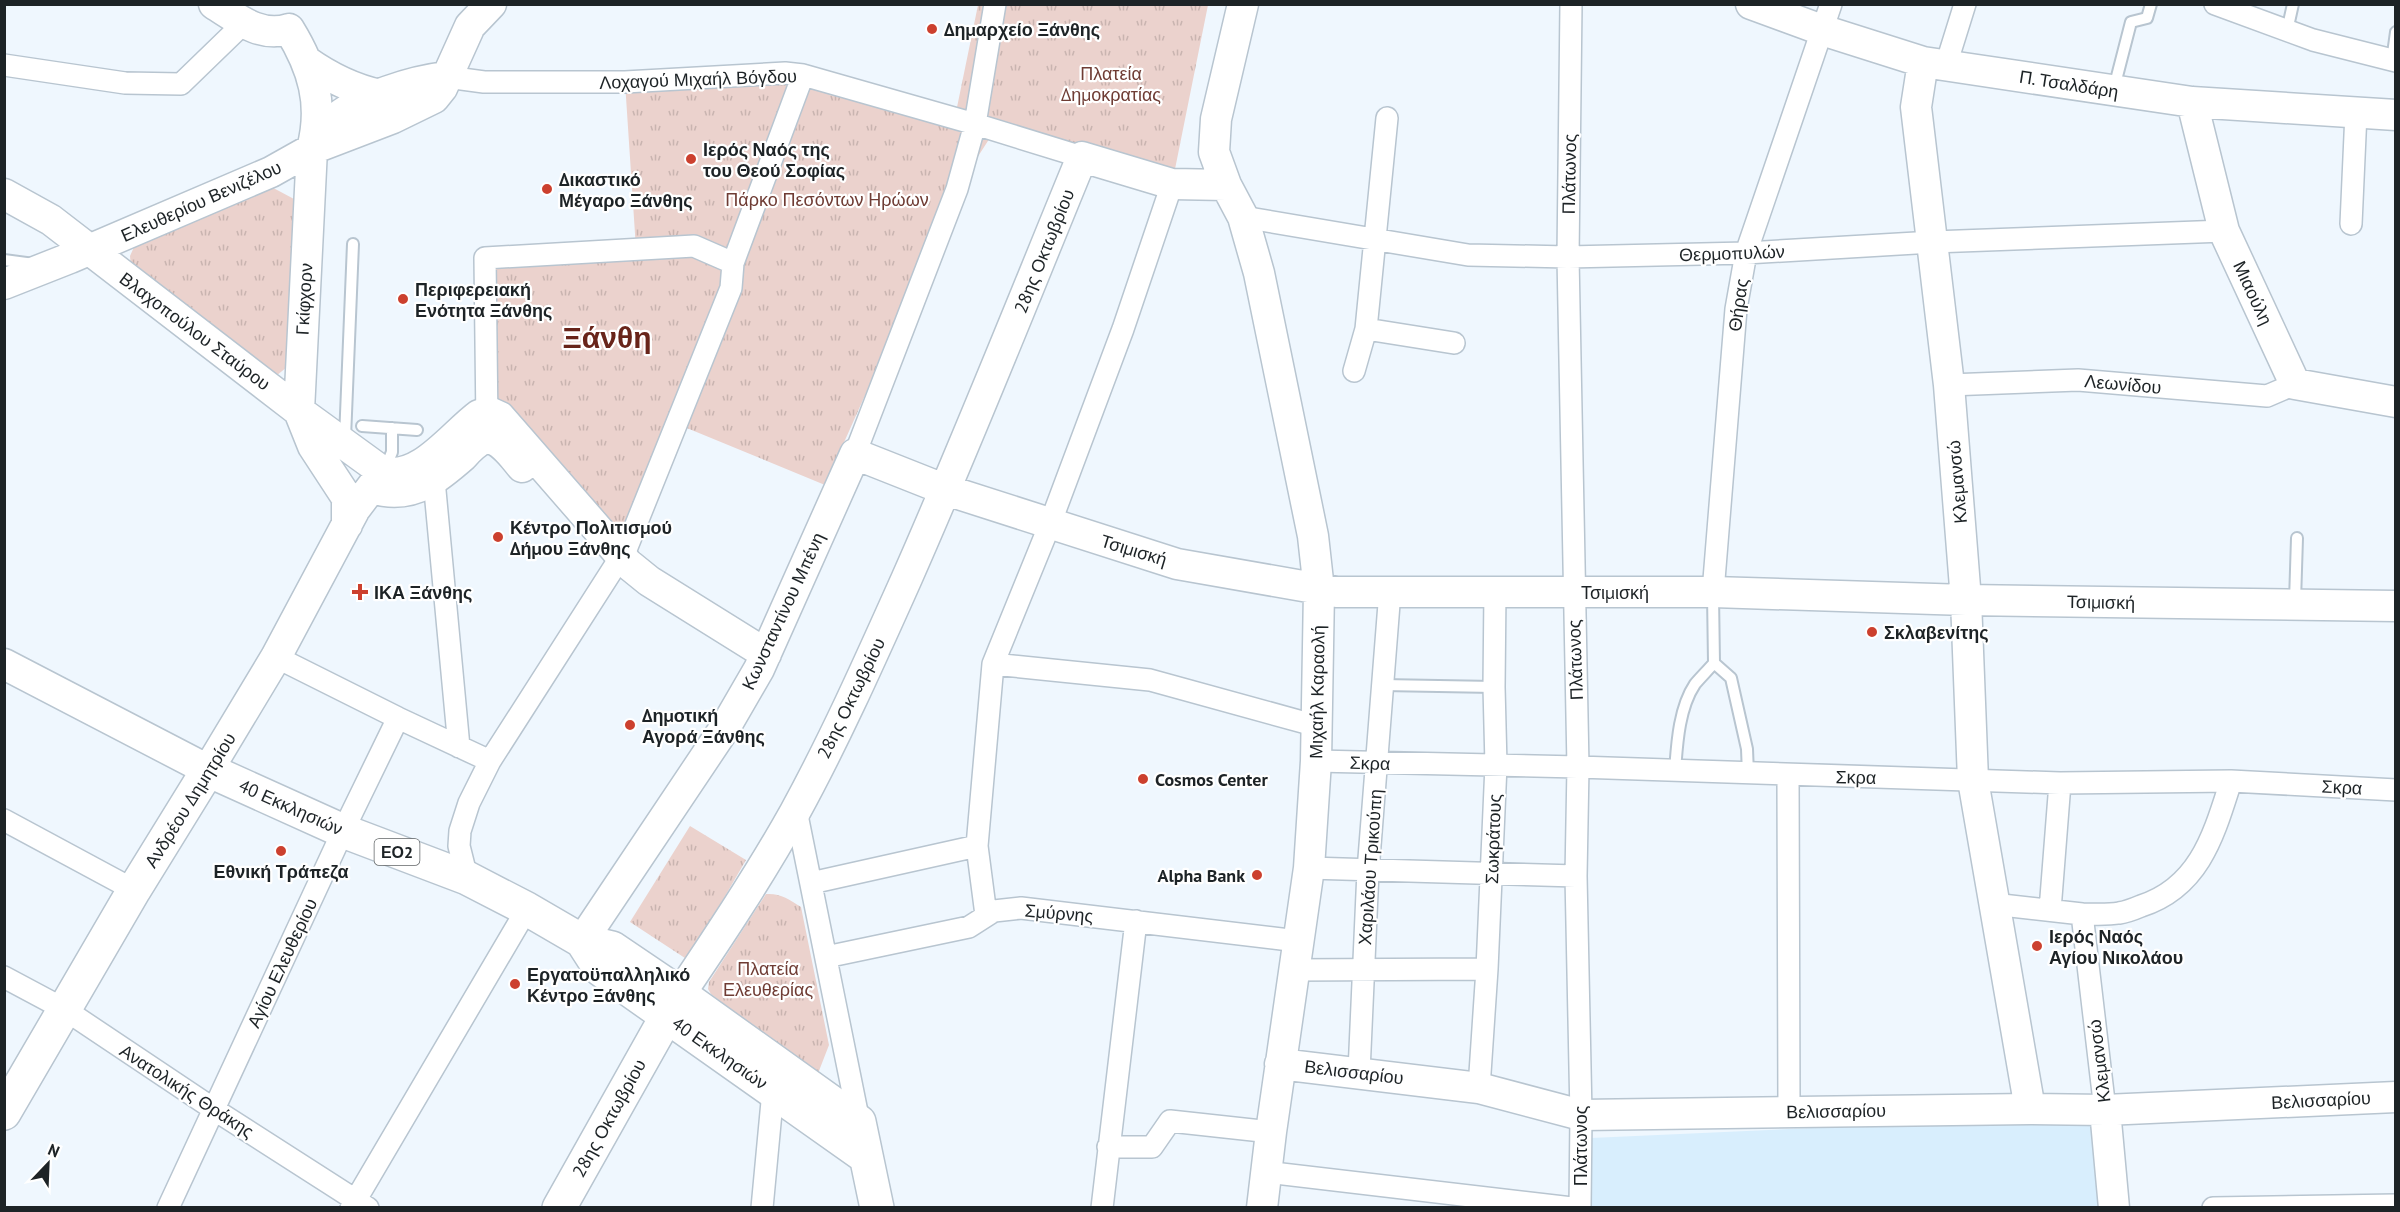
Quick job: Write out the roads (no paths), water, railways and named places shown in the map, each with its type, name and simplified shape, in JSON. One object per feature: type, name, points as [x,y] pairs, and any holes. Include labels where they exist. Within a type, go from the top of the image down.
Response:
[{"type":"main road","name":"40 Εκκλησιών","points":[[208,770],[343,831],[467,878],[582,941],[612,948],[673,1005],[773,1091],[866,1157]]},
{"type":"main road","name":"Ανδρέου Δημητρίου","points":[[4,1113],[134,890],[208,770]]},
{"type":"main road","name":"40 Εκκλησιών","points":[[673,1005],[859,1122]]},
{"type":"main road","name":"28ης Οκτωβρίου","points":[[559,1208],[673,1005]]},
{"type":"main road","points":[[859,1122],[877,1208]]},
{"type":"street","points":[[214,4],[244,23],[263,31],[280,32],[286,17]]},
{"type":"street","points":[[855,454],[957,189],[975,123],[995,4]]},
{"type":"street","name":"Μιχαήλ Καραολή","points":[[1243,4],[1216,119],[1214,152],[1226,185],[1243,217],[1259,273],[1313,536],[1319,590],[1316,761],[1309,868],[1280,1064],[1262,1208]]},
{"type":"street","name":"Πλάτωνος","points":[[1571,4],[1568,257],[1578,767],[1576,876],[1581,1115],[1580,1208]]},
{"type":"street","name":"Π. Τσαλδάρη","points":[[1751,4],[1826,17],[1935,63],[2192,102],[2396,115]]},
{"type":"street","points":[[2215,4],[2287,31],[2394,61]]},
{"type":"street","points":[[1935,63],[1959,6]]},
{"type":"street","points":[[312,149],[393,118],[434,98],[447,77],[465,36],[481,8]]},
{"type":"street","points":[[286,17],[306,61],[319,113],[312,149]]},
{"type":"street","points":[[286,17],[290,62],[312,149]]},
{"type":"street","name":"Θήρας","points":[[1713,592],[1736,309],[1746,254],[1826,17]]},
{"type":"street","points":[[4,64],[125,83],[181,84],[244,23]]},
{"type":"street","points":[[306,61],[337,81],[363,92],[380,95]]},
{"type":"street","name":"Κλεμανσώ","points":[[1935,63],[1916,107],[1949,385],[1966,600],[1973,780],[2030,1108]]},
{"type":"street","name":"Λοχαγού Μιχαήλ Βόγδου","points":[[312,149],[332,122],[345,111],[408,84],[447,77],[484,82],[625,82],[785,73],[803,75],[975,123],[1082,157]]},
{"type":"street","points":[[467,878],[459,846],[460,831],[469,803],[490,760],[617,564],[731,288],[733,263],[803,75]]},
{"type":"street","name":"Μιαούλη","points":[[2192,102],[2224,231],[2295,384]]},
{"type":"street","points":[[2351,224],[2356,113]]},
{"type":"street","points":[[1354,371],[1366,329],[1373,238],[1387,118]]},
{"type":"street","name":"Ελευθερίου Βενιζέλου","points":[[4,284],[271,172],[312,149]]},
{"type":"street","name":"Γκίφχορν","points":[[312,149],[299,411],[313,446]]},
{"type":"street","points":[[1082,157],[1172,184],[1226,185]]},
{"type":"street","name":"28ης Οκτωβρίου","points":[[673,1005],[744,899],[796,810],[858,687],[946,490],[1082,157]]},
{"type":"street","points":[[986,915],[977,846],[993,664],[1050,524],[1123,329],[1172,184]]},
{"type":"street","name":"Βλαχοπούλου Σταύρου","points":[[4,194],[51,220],[80,254],[313,446],[377,479]]},
{"type":"street","name":"Βλαχοπούλου Σταύρου","points":[[4,213],[80,254],[299,411],[353,436],[377,479]]},
{"type":"street","name":"Θερμοπυλών","points":[[1243,217],[1468,255],[1568,257],[1746,254],[1933,242],[2224,231]]},
{"type":"street","points":[[733,263],[694,246],[485,258],[487,425],[479,441],[424,486],[401,491],[382,490],[377,479],[417,466],[468,423],[487,425],[500,417],[512,427],[617,564],[649,581],[762,662]]},
{"type":"street","points":[[1366,329],[1454,344]]},
{"type":"street","name":"Λεωνίδου","points":[[1949,385],[2078,380],[2267,396],[2295,384]]},
{"type":"street","points":[[2295,384],[2396,402]]},
{"type":"street","points":[[313,446],[347,498],[347,525]]},
{"type":"street","name":"Τσιμισκή","points":[[855,454],[946,490],[1178,564],[1319,590],[1713,592],[1966,600],[2396,606]]},
{"type":"street","name":"Κωνσταντίνου Μπένη","points":[[582,941],[726,726],[762,662],[855,454]]},
{"type":"street","name":"Ανδρέου Δημητρίου","points":[[208,770],[276,657],[347,525],[377,479]]},
{"type":"street","points":[[434,480],[459,747]]},
{"type":"street","name":"Χαριλάου Τρικούπη","points":[[1359,1072],[1368,871],[1390,591]]},
{"type":"street","name":"Σωκράτους","points":[[1479,1088],[1496,765],[1495,591]]},
{"type":"street","points":[[276,657],[398,718],[490,760]]},
{"type":"street","name":"40 Εκκλησιών","points":[[4,664],[208,770]]},
{"type":"street","points":[[993,664],[1150,680],[1317,726]]},
{"type":"street","name":"Αγίου Ελευθερίου","points":[[168,1208],[398,718]]},
{"type":"street","name":"Σκρα","points":[[1316,761],[2060,783],[2231,781],[2396,790]]},
{"type":"street","points":[[1788,775],[1789,1111]]},
{"type":"street","points":[[1993,904],[2082,914],[2120,913],[2154,902],[2172,892],[2196,867],[2213,837],[2231,781]]},
{"type":"street","points":[[2050,910],[2060,783]]},
{"type":"street","points":[[796,810],[859,1122]]},
{"type":"street","points":[[4,820],[134,890]]},
{"type":"street","points":[[811,883],[977,846]]},
{"type":"street","points":[[1309,868],[1576,876]]},
{"type":"street","name":"Σμύρνης","points":[[826,957],[969,927],[994,911],[1021,908],[1136,921],[1364,971],[1487,969]]},
{"type":"street","points":[[358,1205],[527,909]]},
{"type":"street","name":"Κλεμανσώ","points":[[2082,914],[2114,1208]]},
{"type":"street","points":[[1102,1208],[1136,921]]},
{"type":"street","name":"Ανατολικής Θράκης","points":[[4,976],[64,1009],[358,1205]]},
{"type":"street","name":"Βελισσαρίου","points":[[1280,1064],[1479,1088],[1581,1115],[2030,1108],[2105,1110],[2396,1097]]},
{"type":"street","points":[[762,1208],[773,1091]]},
{"type":"street","points":[[1108,1147],[1152,1147],[1170,1121],[1271,1132]]},
{"type":"street","points":[[1266,1172],[1572,1208]]},
{"type":"street","points":[[2213,1208],[2396,1205]]},
{"type":"lane","points":[[2114,90],[2131,22],[2147,18],[2151,4]]},
{"type":"lane","points":[[2287,31],[2293,4]]},
{"type":"lane","points":[[2394,61],[2396,32]]},
{"type":"lane","points":[[353,244],[353,436],[392,428],[417,430]]},
{"type":"lane","points":[[4,260],[32,262],[42,268]]},
{"type":"lane","points":[[377,479],[392,452],[392,428]]},
{"type":"lane","points":[[2295,605],[2297,538]]},
{"type":"lane","points":[[1675,771],[1678,734],[1690,696],[1694,686],[1714,663],[1713,592]]},
{"type":"lane","points":[[1714,663],[1731,678],[1747,749],[1748,774]]},
{"type":"lane","points":[[1383,685],[1494,687]]},
{"type":"place","name":"Δημαρχείο Ξάνθης","points":[[932,29]]},
{"type":"place","name":"Ιερός Ναός της του Θεού Σοφίας","points":[[691,159]]},
{"type":"place","name":"Δικαστικό Μέγαρο Ξάνθης","points":[[547,189]]},
{"type":"place","name":"Περιφερειακή Ενότητα Ξάνθης","points":[[403,299]]},
{"type":"place","name":"Κέντρο Πολιτισμού Δήμου Ξάνθης","points":[[498,537]]},
{"type":"place","name":"ΙΚΑ Ξάνθης","points":[[360,592]]},
{"type":"place","name":"Σκλαβενίτης","points":[[1872,632]]},
{"type":"place","name":"Δημοτική Αγορά Ξάνθης","points":[[630,725]]},
{"type":"place","name":"Cosmos Center","points":[[1143,779]]},
{"type":"place","name":"Εθνική Τράπεζα","points":[[281,851]]},
{"type":"place","name":"Alpha Bank","points":[[1257,875]]},
{"type":"place","name":"Ιερός Ναός Αγίου Νικολάου","points":[[2037,946]]},
{"type":"place","name":"Εργατοϋπαλληλικό Κέντρο Ξάνθης","points":[[515,984]]},
{"type":"district","name":"Ξάνθη","points":[[607,336]]},
{"type":"park label","name":"Πλατεία Δημοκρατίας","points":[[1111,83]]},
{"type":"park label","name":"Πάρκο Πεσόντων Ηρώων","points":[[827,199]]},
{"type":"park label","name":"Πλατεία Ελευθερίας","points":[[768,978]]}]
